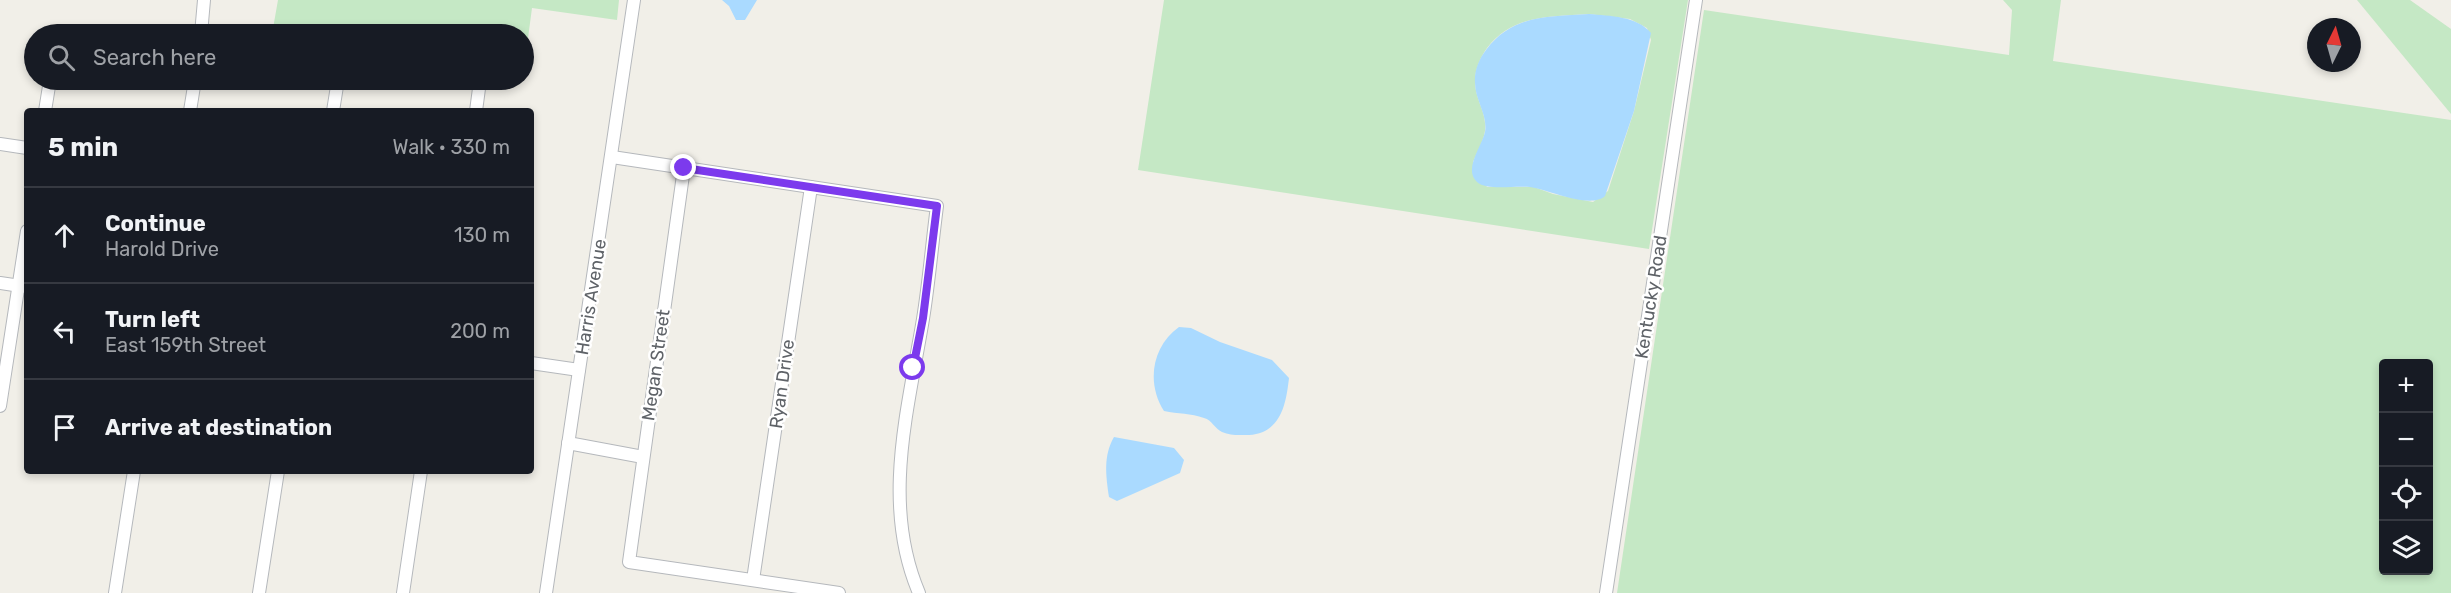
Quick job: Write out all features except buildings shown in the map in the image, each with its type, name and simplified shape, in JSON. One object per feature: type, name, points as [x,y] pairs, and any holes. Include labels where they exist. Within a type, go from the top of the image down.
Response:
[{"type":"street","points":[[202,24],[204,0]]},
{"type":"street","name":"Harris Avenue","points":[[546,593],[634,0]]},
{"type":"street","name":"Kentucky Road","points":[[1605,593],[1696,0]]},
{"type":"street","points":[[45,108],[48,90]]},
{"type":"street","points":[[190,108],[193,90]]},
{"type":"street","points":[[333,108],[336,90]]},
{"type":"street","points":[[476,108],[479,90]]},
{"type":"street","points":[[0,144],[24,148]]},
{"type":"street","points":[[612,157],[937,206],[898,483],[903,535],[919,593]]},
{"type":"street","name":"Megan Street","points":[[684,168],[629,562],[753,580]]},
{"type":"street","name":"Ryan Drive","points":[[753,580],[811,188]]},
{"type":"street","points":[[0,283],[23,286],[0,406]]},
{"type":"street","points":[[534,363],[579,370]]},
{"type":"street","points":[[568,443],[643,457]]},
{"type":"street","points":[[115,593],[134,474]]},
{"type":"street","points":[[259,593],[278,474]]},
{"type":"street","points":[[403,593],[421,474]]},
{"type":"street","points":[[753,580],[839,593]]},
{"type":"green space","points":[[278,0],[619,0],[617,20],[532,8],[530,24],[274,24]]},
{"type":"green space","points":[[1164,0],[1688,0],[1649,249],[1138,170]],"holes":[[[1589,14],[1630,19],[1647,28],[1651,40],[1634,111],[1608,191],[1593,202],[1553,194],[1534,187],[1487,187],[1473,162],[1485,133],[1484,118],[1476,93],[1475,77],[1478,64],[1487,48],[1508,29],[1533,19]]]},
{"type":"green space","points":[[2003,0],[2061,0],[2053,61],[2451,120],[2451,593],[1617,593],[1704,10],[2009,55],[2012,10]]},
{"type":"green space","points":[[2357,0],[2410,0],[2451,29],[2451,114]]},
{"type":"water","points":[[722,0],[757,0],[745,20],[736,20],[729,6]]},
{"type":"water","points":[[1589,14],[1631,20],[1651,33],[1634,111],[1605,196],[1599,200],[1590,201],[1535,188],[1489,187],[1477,182],[1473,177],[1473,164],[1485,132],[1485,126],[1477,95],[1475,74],[1483,54],[1496,38],[1520,24],[1546,17]]},
{"type":"water","points":[[1179,327],[1191,328],[1220,342],[1272,360],[1289,378],[1286,398],[1275,423],[1260,433],[1232,435],[1220,431],[1204,418],[1164,411],[1155,389],[1155,366],[1163,344]]},
{"type":"water","points":[[1114,437],[1174,448],[1184,460],[1180,473],[1117,501],[1109,497],[1107,459]]},
{"type":"route","points":[[684,168],[937,206],[923,318],[913,368]]}]
